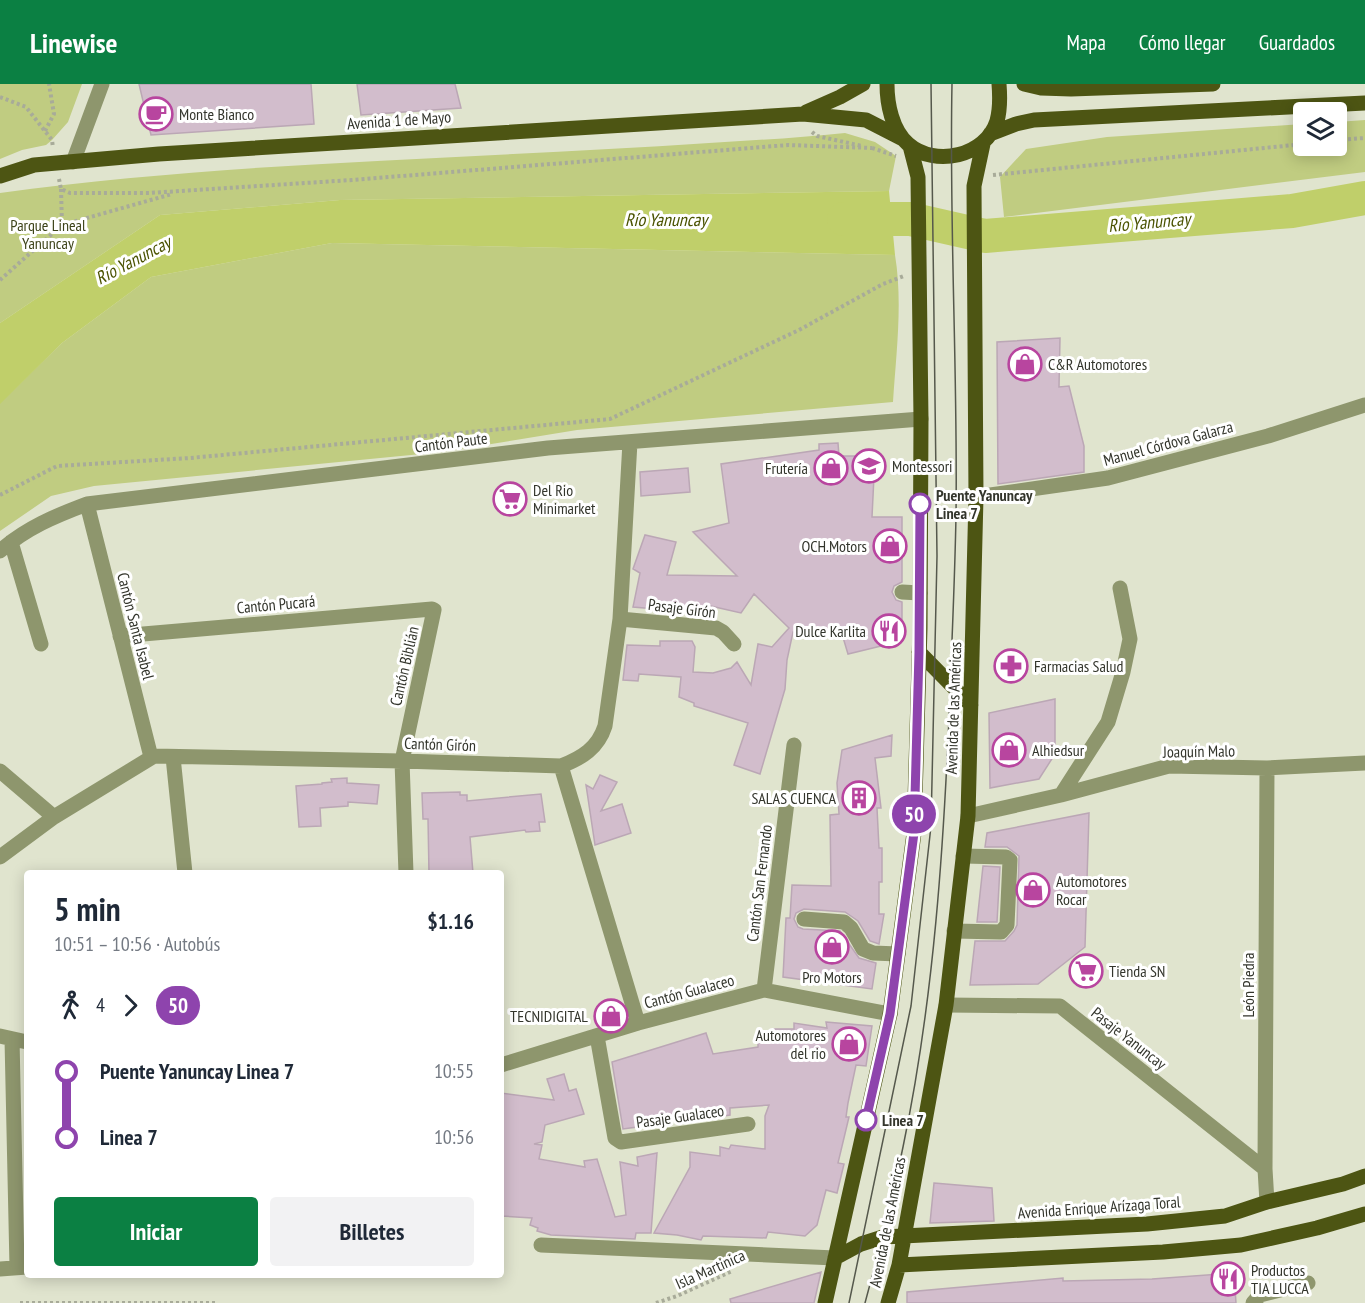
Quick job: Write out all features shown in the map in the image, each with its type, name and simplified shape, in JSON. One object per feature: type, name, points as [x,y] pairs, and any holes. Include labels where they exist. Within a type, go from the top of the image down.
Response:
[{"type":"main road","name":"Avenida 1 de Mayo","points":[[803,114],[863,84]]},
{"type":"main road","points":[[825,1303],[890,1014],[914,833],[920,593],[921,419],[918,177],[907,143],[893,122],[887,84]]},
{"type":"main road","name":"Avenida de las Américas","points":[[888,1303],[899,1265],[945,1005],[968,816],[976,497],[975,181],[986,139],[998,116],[999,84]]},
{"type":"main road","points":[[1024,84],[1041,88],[1071,89],[1213,84]]},
{"type":"main road","points":[[907,143],[931,155],[950,156],[964,154],[986,139],[1016,124],[1067,117],[1365,103]]},
{"type":"main road","name":"Avenida 1 de Mayo","points":[[0,176],[34,165],[159,154],[803,114],[866,120],[907,143]]},
{"type":"main road","points":[[919,652],[971,705]]},
{"type":"main road","name":"Avenida Enrique Arízaga Toral","points":[[835,1258],[861,1244],[883,1237],[1158,1222],[1225,1216],[1267,1202],[1343,1184],[1365,1176]]},
{"type":"main road","points":[[899,1265],[1163,1252],[1241,1245],[1317,1228],[1365,1214]]},
{"type":"street","points":[[73,162],[102,84]]},
{"type":"street","name":"Manuel Córdova Galarza","points":[[976,497],[1108,478],[1268,436],[1365,405]]},
{"type":"street","name":"Cantón Paute","points":[[5,546],[43,522],[87,504],[548,448],[921,419]]},
{"type":"street","name":"Cantón Girón","points":[[151,757],[561,766],[579,759],[602,735],[620,618],[630,442]]},
{"type":"street","name":"Cantón Santa Isabel","points":[[87,504],[151,757]]},
{"type":"street","points":[[5,546],[41,644]]},
{"type":"street","points":[[1061,795],[1108,722],[1123,672],[1130,639],[1120,588]]},
{"type":"street","points":[[902,592],[920,593]]},
{"type":"street","name":"Cantón Pucará","points":[[120,636],[434,610]]},
{"type":"street","name":"Cantón Biblián","points":[[406,870],[402,761],[434,610]]},
{"type":"street","name":"Pasaje Girón","points":[[620,618],[716,628],[734,644]]},
{"type":"street","name":"Cantón San Fernando","points":[[764,990],[794,745]]},
{"type":"street","points":[[0,857],[54,818],[151,757]]},
{"type":"street","points":[[173,757],[185,870]]},
{"type":"street","name":"Joaquín Malo","points":[[968,816],[1061,795],[1169,766],[1267,768],[1365,763]]},
{"type":"street","points":[[561,766],[638,1023]]},
{"type":"street","name":"León Piedra","points":[[1267,768],[1265,1169],[1267,1202]]},
{"type":"street","points":[[0,771],[54,818]]},
{"type":"street","points":[[954,931],[1000,932],[1007,925],[1010,860],[1006,857],[963,856]]},
{"type":"street","points":[[804,919],[844,922],[851,928],[863,948],[873,953],[898,954]]},
{"type":"street","name":"Cantón Gualaceo","points":[[504,1064],[638,1023],[764,990],[890,1014]]},
{"type":"street","name":"Pasaje Yanuncay","points":[[945,1005],[1060,1006],[1265,1169]]},
{"type":"street","name":"Pasaje Gualaceo","points":[[597,1036],[617,1141],[748,1124]]},
{"type":"street","points":[[0,1269],[22,1267],[13,1039]]},
{"type":"street","points":[[541,1245],[835,1258]]},
{"type":"street","points":[[1252,1303],[1260,1295],[1308,1283]]},
{"type":"path","points":[[45,131],[54,114],[49,84]]},
{"type":"path","points":[[0,97],[26,107],[52,140]]},
{"type":"path","points":[[61,189],[70,193],[149,193],[352,180],[788,145],[872,148],[816,136],[805,126],[803,114]]},
{"type":"path","points":[[1347,139],[1365,138]]},
{"type":"path","points":[[975,181],[1293,145]]},
{"type":"path","points":[[56,163],[61,189],[62,225]]},
{"type":"path","points":[[0,280],[62,225],[182,191]]},
{"type":"path","points":[[0,495],[57,466],[190,458],[610,419],[799,330],[883,284],[919,270]]},
{"type":"path","name":"Isla Martinica","points":[[656,1303],[734,1270]]},
{"type":"path","points":[[20,1303],[217,1303]]},
{"type":"green space","points":[[0,84],[82,84],[68,122],[52,140],[46,145],[22,150],[0,159]]},
{"type":"green space","points":[[1365,120],[1365,172],[1004,217],[1000,177],[1026,149],[1107,137],[1293,125],[1293,156],[1347,156],[1347,121]]},
{"type":"green space","name":"Parque Lineal Yanuncay","points":[[845,133],[875,142],[896,156],[889,191],[340,200],[160,215],[0,323],[0,193],[88,182],[265,167],[777,139]]},
{"type":"green space","points":[[332,243],[895,255],[899,310],[893,402],[577,430],[442,452],[94,486],[51,496],[0,531],[0,403],[62,343],[151,277]]},
{"type":"water","points":[[889,191],[895,255],[332,243],[151,277],[62,343],[0,404],[0,323],[160,215],[340,200]]},
{"type":"building","points":[[139,84],[311,84],[314,124],[151,135]]},
{"type":"building","points":[[357,84],[455,84],[461,108],[361,115]]},
{"type":"building","points":[[1060,338],[1059,387],[1069,386],[1084,446],[1084,472],[998,484],[997,342]]},
{"type":"building","points":[[838,443],[839,456],[875,456],[872,517],[902,517],[902,582],[894,586],[892,592],[896,600],[902,602],[902,641],[848,654],[842,634],[793,632],[787,660],[785,689],[760,774],[734,765],[748,723],[694,706],[694,703],[679,697],[681,677],[639,674],[638,681],[623,680],[627,645],[660,646],[660,641],[692,641],[695,647],[693,672],[713,673],[731,668],[737,662],[751,685],[758,644],[772,647],[789,628],[754,594],[741,613],[706,605],[705,609],[679,608],[679,611],[633,607],[640,573],[633,569],[645,535],[676,542],[667,575],[737,576],[693,532],[729,523],[721,464],[819,450],[819,444]]},
{"type":"building","points":[[688,468],[690,492],[641,496],[640,472]]},
{"type":"building","points":[[1055,699],[1055,754],[1039,779],[990,788],[989,713]]},
{"type":"building","points":[[892,735],[891,756],[875,758],[881,808],[877,808],[879,848],[882,848],[879,914],[884,914],[879,944],[870,941],[858,921],[845,912],[804,909],[796,913],[794,919],[798,927],[803,929],[840,931],[859,958],[876,963],[872,989],[783,977],[786,918],[790,918],[792,885],[831,886],[830,815],[839,814],[837,783],[842,750]]},
{"type":"building","points":[[600,775],[617,782],[601,811],[622,804],[631,833],[595,845],[586,785],[593,789]]},
{"type":"building","points":[[347,778],[347,783],[379,785],[377,804],[348,802],[348,806],[320,808],[321,826],[299,827],[296,786],[322,784],[332,782],[331,779]]},
{"type":"building","points":[[460,792],[460,795],[467,795],[467,801],[541,794],[545,822],[539,822],[540,831],[526,832],[525,830],[470,837],[473,870],[429,870],[428,819],[423,819],[422,793]]},
{"type":"building","name":"Automotores Rocar","points":[[1089,813],[1085,947],[1038,984],[970,985],[975,941],[1005,941],[1017,925],[1019,856],[1007,847],[985,847],[987,833]]},
{"type":"building","points":[[983,866],[1000,867],[997,922],[977,922]]},
{"type":"building","points":[[826,1022],[872,1026],[866,1066],[856,1065],[848,1103],[846,1117],[849,1117],[838,1163],[844,1164],[837,1193],[826,1190],[817,1225],[805,1236],[768,1232],[766,1238],[703,1236],[701,1240],[654,1233],[690,1167],[690,1152],[720,1156],[720,1147],[729,1149],[731,1145],[765,1149],[765,1116],[769,1105],[730,1108],[730,1115],[710,1118],[709,1115],[694,1116],[692,1113],[623,1129],[612,1062],[706,1033],[713,1054],[758,1047],[758,1043],[767,1042],[767,1035],[774,1034],[774,1029],[794,1029],[794,1023],[827,1028]]},
{"type":"building","points":[[564,1074],[569,1091],[576,1089],[584,1114],[545,1125],[542,1142],[534,1144],[542,1145],[539,1159],[585,1167],[584,1161],[597,1159],[615,1217],[626,1215],[620,1162],[638,1166],[637,1157],[657,1153],[651,1233],[636,1233],[635,1239],[551,1235],[537,1231],[538,1228],[530,1225],[532,1218],[504,1216],[504,1093],[554,1100],[547,1079]]},
{"type":"building","points":[[934,1183],[992,1188],[994,1221],[930,1223]]},
{"type":"building","points":[[821,1272],[814,1303],[731,1303],[730,1299]]},
{"type":"building","points":[[1234,1273],[1236,1303],[907,1303],[907,1292],[1063,1278],[1063,1281],[1152,1279]]},
{"type":"waterway","name":"Río Yanuncay","points":[[844,219],[910,219],[985,236],[1292,211],[1365,198]]},
{"type":"tram line","points":[[849,1303],[911,1006],[931,826],[937,556],[931,84]]},
{"type":"tram line","points":[[865,1303],[894,1186],[914,1091],[930,978],[941,865],[948,751],[956,515],[952,84]]},
{"type":"bus line","name":"50","points":[[866,1120],[890,1014],[914,833],[920,504]]},
{"type":"place","name":"Monte Bianco","points":[[156,114]]},
{"type":"place","name":"C&R Automotores","points":[[1025,364]]},
{"type":"place","name":"Montessori","points":[[869,466]]},
{"type":"place","name":"Frutería","points":[[831,468]]},
{"type":"place","name":"Del Rio Minimarket","points":[[510,499]]},
{"type":"place","name":"Puente Yanuncay Linea 7","points":[[920,504]]},
{"type":"place","name":"OCH.Motors","points":[[890,546]]},
{"type":"place","name":"Dulce Karlita","points":[[889,631]]},
{"type":"place","name":"Farmacias Salud","points":[[1011,666]]},
{"type":"place","name":"Alhiedsur","points":[[1009,750]]},
{"type":"place","name":"SALAS CUENCA","points":[[859,798]]},
{"type":"place","name":"Automotores Rocar","points":[[1033,890]]},
{"type":"place","name":"Pro Motors","points":[[832,947]]},
{"type":"place","name":"Tienda SN","points":[[1086,971]]},
{"type":"place","name":"TECNIDIGITAL","points":[[611,1016]]},
{"type":"place","name":"Automotores del rio","points":[[849,1044]]},
{"type":"place","name":"Linea 7","points":[[866,1120]]},
{"type":"place","name":"Productos TIA LUCCA","points":[[1228,1279]]}]
